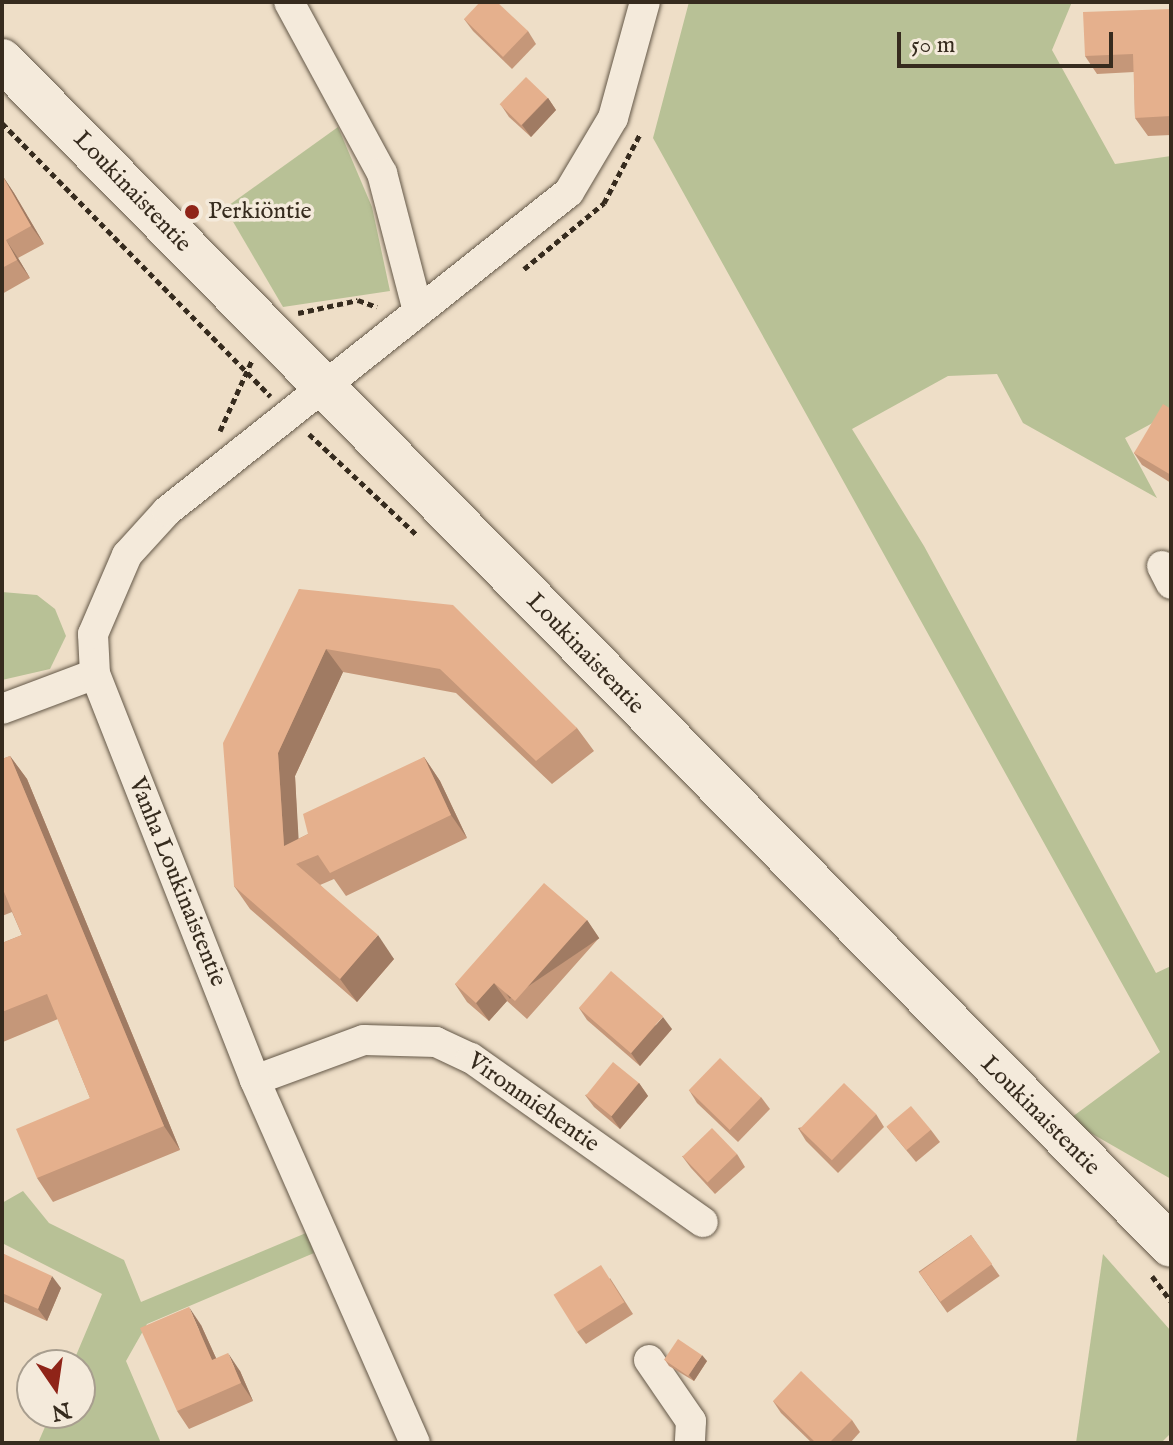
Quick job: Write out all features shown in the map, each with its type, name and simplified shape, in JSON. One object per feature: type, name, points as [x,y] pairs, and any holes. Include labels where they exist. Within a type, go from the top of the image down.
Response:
[{"type":"street","points":[[289,2],[382,173],[418,311]]},
{"type":"street","points":[[322,387],[548,214],[588,166],[630,72],[645,2]]},
{"type":"street","name":"Loukinaistentie","points":[[2,60],[1171,1246]]},
{"type":"street","name":"Vanha Loukinaistentie","points":[[322,387],[167,511],[127,555],[93,634],[95,674],[255,1080],[415,1443]]},
{"type":"street","points":[[2,709],[95,674]]},
{"type":"street","name":"Vironmiehentie","points":[[255,1080],[364,1040],[436,1042],[471,1058],[703,1222]]},
{"type":"street","points":[[649,1360],[691,1421],[690,1443]]},
{"type":"green space","points":[[689,2],[1072,2],[1052,50],[1115,164],[1171,156],[1171,413],[1125,438],[1157,498],[1023,423],[997,374],[948,376],[852,429],[924,546],[1156,973],[1171,966],[1171,1179],[1068,1120],[1160,1052],[653,138]]},
{"type":"green space","points":[[338,127],[372,207],[390,291],[283,307],[225,208]]},
{"type":"green space","points":[[2,592],[37,595],[55,609],[66,636],[50,669],[2,680]]},
{"type":"green space","points":[[23,1191],[49,1223],[124,1260],[141,1302],[306,1233],[314,1253],[147,1324],[126,1361],[161,1443],[38,1443],[44,1429],[96,1429],[96,1349],[79,1349],[102,1294],[2,1243],[2,1203]]},
{"type":"green space","points":[[1103,1254],[1171,1331],[1171,1433],[1161,1443],[1076,1443]]},
{"type":"building","points":[[480,2],[497,2],[528,31],[503,57],[464,19]]},
{"type":"building","points":[[1171,9],[1171,116],[1135,118],[1133,54],[1085,56],[1083,12]]},
{"type":"building","points":[[526,77],[548,98],[521,125],[500,104]]},
{"type":"building","points":[[2,175],[31,226],[6,240],[17,260],[2,268]]},
{"type":"building","points":[[1163,404],[1171,409],[1171,475],[1134,453]]},
{"type":"building","points":[[299,589],[453,605],[577,728],[536,761],[440,669],[326,649],[278,753],[284,846],[308,834],[303,814],[424,757],[451,815],[330,873],[318,855],[296,864],[378,935],[340,979],[234,886],[223,743]]},
{"type":"building","points":[[10,756],[164,1126],[37,1178],[16,1129],[90,1098],[47,994],[2,1012],[2,943],[22,935],[2,887],[2,759]]},
{"type":"building","points":[[544,883],[587,920],[515,1001],[494,983],[476,1003],[455,984]]},
{"type":"building","points":[[611,971],[663,1016],[631,1053],[579,1008]]},
{"type":"building","points":[[720,1058],[761,1098],[730,1130],[689,1090]]},
{"type":"building","points":[[613,1062],[639,1083],[612,1116],[586,1095]]},
{"type":"building","points":[[844,1083],[876,1114],[832,1160],[800,1129]]},
{"type":"building","points":[[911,1106],[931,1130],[906,1150],[886,1127]]},
{"type":"building","points":[[712,1128],[737,1154],[708,1182],[683,1156]]},
{"type":"building","points":[[971,1235],[992,1264],[940,1302],[919,1273]]},
{"type":"building","points":[[2,1253],[52,1276],[38,1309],[2,1293]]},
{"type":"building","points":[[601,1265],[624,1302],[577,1332],[554,1295]]},
{"type":"building","points":[[189,1307],[212,1360],[228,1353],[241,1383],[177,1411],[140,1328]]},
{"type":"building","points":[[678,1339],[702,1355],[688,1376],[664,1360]]},
{"type":"building","points":[[801,1371],[852,1420],[829,1443],[816,1443],[773,1401]]},
{"type":"place","name":"Perkiöntie","points":[[192,212]]}]
